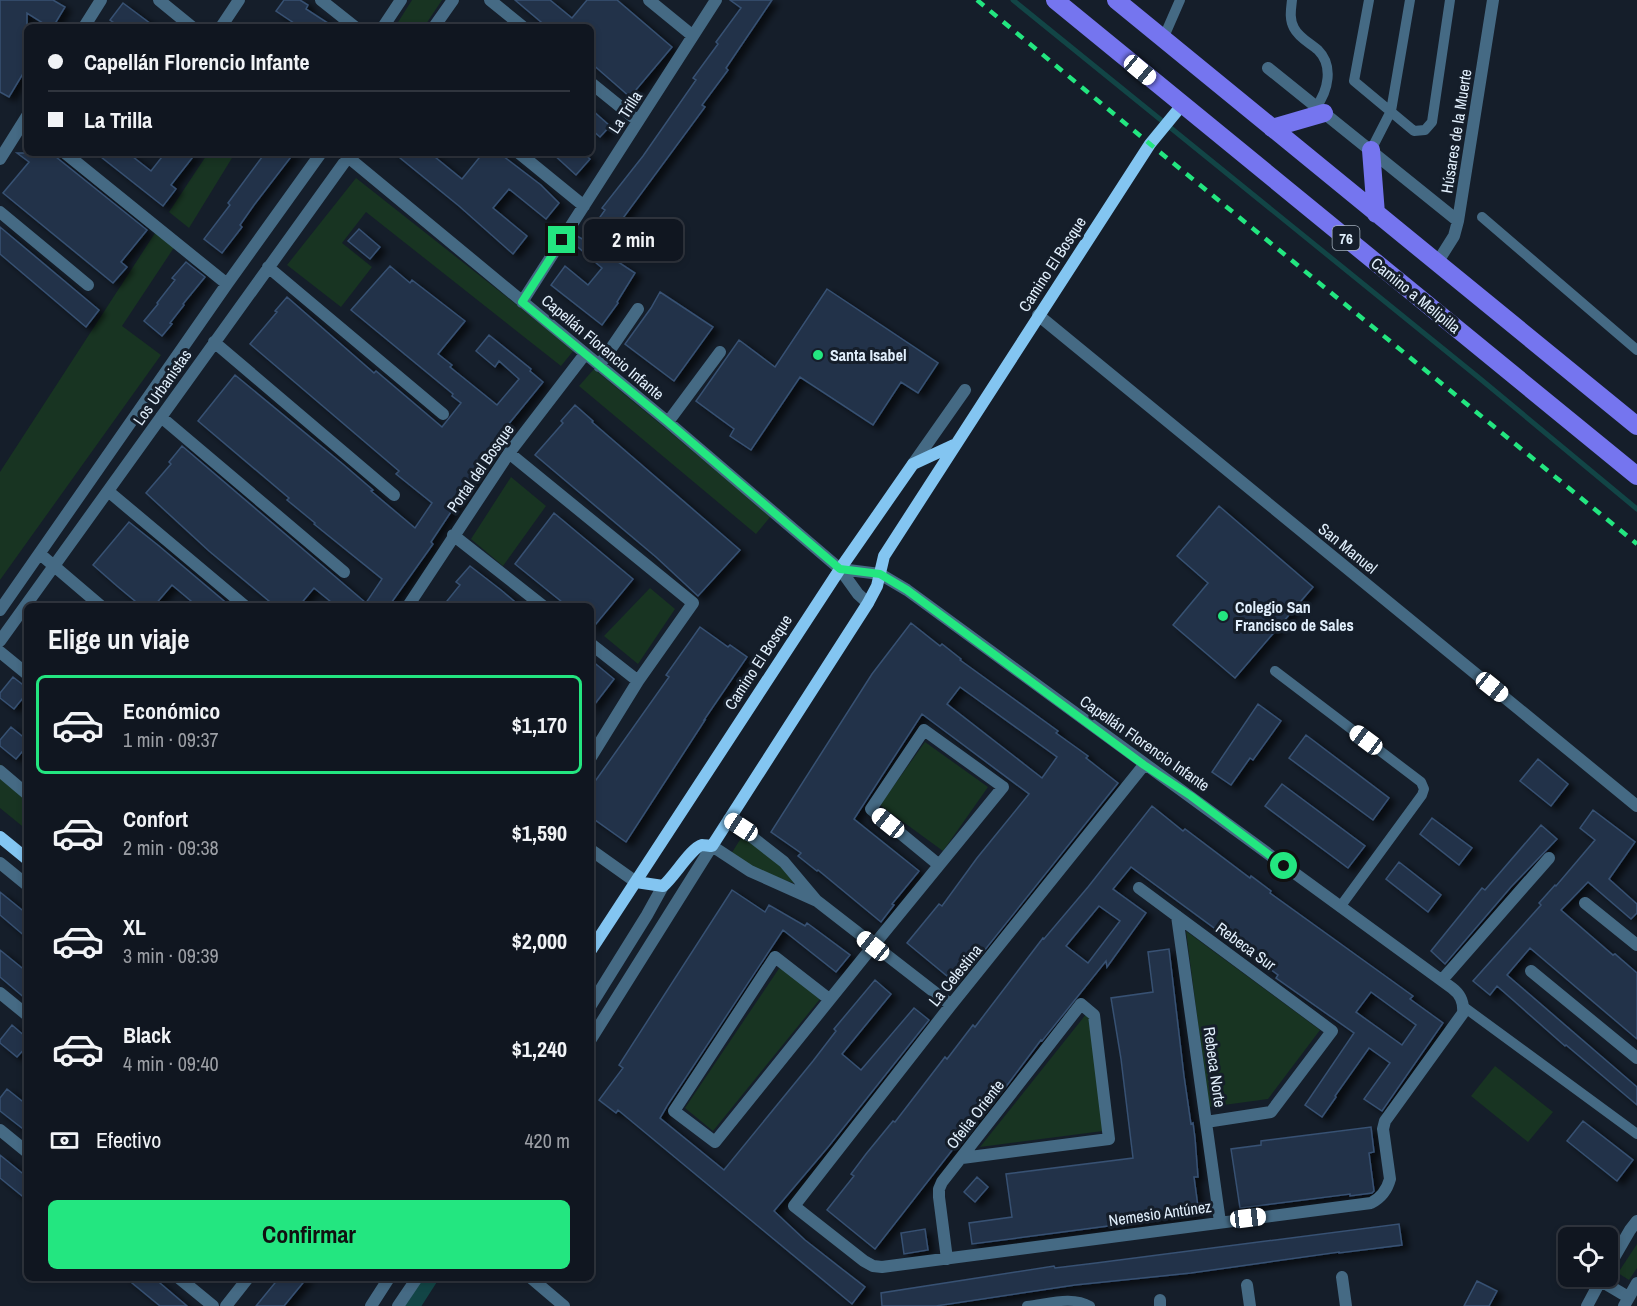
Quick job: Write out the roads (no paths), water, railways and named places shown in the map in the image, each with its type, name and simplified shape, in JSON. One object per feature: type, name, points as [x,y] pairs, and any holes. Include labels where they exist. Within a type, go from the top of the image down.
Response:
[{"type":"main road","name":"Camino a Melipilla","points":[[1055,0],[1177,111],[1637,476]]},
{"type":"main road","name":"76","points":[[1116,0],[1637,426]]},
{"type":"main road","points":[[1272,128],[1320,110]]},
{"type":"main road","points":[[1371,150],[1376,214]]},
{"type":"street","points":[[86,24],[101,0]]},
{"type":"street","points":[[159,0],[188,24]]},
{"type":"street","points":[[223,24],[239,0]]},
{"type":"street","points":[[321,0],[350,24]]},
{"type":"street","points":[[385,24],[401,0]]},
{"type":"street","points":[[436,24],[453,0]]},
{"type":"street","points":[[490,0],[519,24]]},
{"type":"street","points":[[649,0],[693,36]]},
{"type":"street","name":"La Trilla","points":[[522,302],[716,0]]},
{"type":"street","name":"Húsares de la Muerte","points":[[1437,263],[1454,236],[1458,221],[1493,0]]},
{"type":"street","points":[[1268,68],[1458,221]]},
{"type":"street","points":[[594,84],[638,121]]},
{"type":"street","name":"Camino El Bosque","points":[[594,1034],[868,603],[880,574],[884,556],[1038,315],[1157,135],[1177,111]]},
{"type":"street","points":[[0,159],[24,122]]},
{"type":"street","points":[[69,156],[227,284]]},
{"type":"street","name":"Los Urbanistas","points":[[0,610],[319,156]]},
{"type":"street","name":"Los Urbanistas","points":[[27,603],[347,156]]},
{"type":"street","name":"Capellán Florencio Infante","points":[[349,156],[840,569],[858,594],[868,603]]},
{"type":"street","points":[[523,156],[584,206]]},
{"type":"street","points":[[0,212],[88,285]]},
{"type":"street","points":[[268,267],[443,414]]},
{"type":"street","points":[[599,366],[638,309]]},
{"type":"street","name":"San Manuel","points":[[1038,315],[1637,806]]},
{"type":"street","points":[[214,342],[394,495]]},
{"type":"street","points":[[668,422],[720,352]]},
{"type":"street","name":"Portal del Bosque","points":[[410,603],[509,453],[585,354]]},
{"type":"street","name":"Camino El Bosque","points":[[594,945],[840,569],[965,390]]},
{"type":"street","points":[[161,417],[344,572]]},
{"type":"street","name":"Camino El Bosque","points":[[914,464],[955,444]]},
{"type":"street","points":[[509,453],[693,603],[638,681],[594,751]]},
{"type":"street","points":[[108,492],[241,603]]},
{"type":"street","points":[[453,535],[539,603]]},
{"type":"street","points":[[40,554],[97,603]]},
{"type":"street","name":"Capellán Florencio Infante","points":[[840,569],[880,574],[907,590],[1458,992],[1461,1012]]},
{"type":"street","name":"Los Urbanistas","points":[[0,641],[24,608]]},
{"type":"street","points":[[594,646],[638,681]]},
{"type":"street","points":[[0,652],[24,672]]},
{"type":"street","points":[[829,999],[775,957],[675,1111],[715,1142],[1003,787],[924,730],[871,809],[939,865]]},
{"type":"street","name":"La Celestina","points":[[794,1206],[951,1005],[1144,765]]},
{"type":"street","points":[[0,771],[24,791]]},
{"type":"street","points":[[729,819],[784,861],[817,901],[951,1005]]},
{"type":"street","points":[[0,837],[24,857]]},
{"type":"street","points":[[594,1000],[663,886],[673,878],[695,849],[702,845],[712,846],[750,871],[817,901]]},
{"type":"street","points":[[594,852],[636,882],[663,886]]},
{"type":"street","points":[[1442,980],[1550,858]]},
{"type":"street","points":[[0,863],[24,883]]},
{"type":"street","name":"Rebeca Sur","points":[[1139,888],[1332,1031],[1271,1112],[1206,1122]]},
{"type":"street","points":[[1585,903],[1637,945]]},
{"type":"street","name":"Rebeca Norte","points":[[1177,916],[1220,1222]]},
{"type":"street","points":[[1531,970],[1637,1058]]},
{"type":"street","points":[[0,993],[24,1013]]},
{"type":"street","name":"Ofelia Oriente","points":[[947,1259],[939,1189],[945,1178],[1081,1004],[1094,1015],[1109,1139],[962,1158]]},
{"type":"street","name":"Nemesio Antúnez","points":[[794,1206],[864,1261],[873,1266],[882,1267],[1371,1203],[1379,1199],[1390,1179],[1383,1128],[1385,1121],[1461,1012]]},
{"type":"street","points":[[0,1130],[24,1150]]},
{"type":"street","points":[[1618,1252],[1637,1221]]},
{"type":"street","points":[[1342,1277],[1346,1306]]},
{"type":"street","points":[[183,1281],[213,1306]]},
{"type":"street","points":[[226,1306],[246,1281]]},
{"type":"street","points":[[370,1306],[387,1281]]},
{"type":"street","points":[[398,1306],[415,1281]]},
{"type":"street","points":[[535,1281],[564,1306]]},
{"type":"street","points":[[1610,1287],[1626,1302],[1637,1283]]},
{"type":"street","points":[[1248,1286],[1250,1306]]},
{"type":"street","points":[[1587,1306],[1598,1287]]},
{"type":"lane","points":[[1163,39],[1180,0]]},
{"type":"lane","points":[[1292,0],[1291,15],[1294,28],[1320,52],[1326,64],[1328,73],[1320,110]]},
{"type":"lane","points":[[1369,0],[1353,81],[1414,131],[1425,130],[1431,125],[1450,0]]},
{"type":"lane","points":[[1371,150],[1391,111],[1410,0]]},
{"type":"lane","points":[[1482,217],[1637,350]]},
{"type":"lane","points":[[1275,671],[1420,782],[1424,789],[1422,795],[1340,907]]},
{"type":"lane","points":[[1461,1012],[1637,1134]]},
{"type":"lane","points":[[1027,1306],[1078,1301],[1090,1306]]},
{"type":"waterway","points":[[1013,0],[1637,509]]},
{"type":"waterway","points":[[412,1306],[428,1281]]},
{"type":"railway","points":[[977,0],[1637,544]]},
{"type":"place","name":"Santa Isabel","points":[[818,355]]},
{"type":"place","name":"Colegio San Francisco de Sales","points":[[1223,616]]}]
